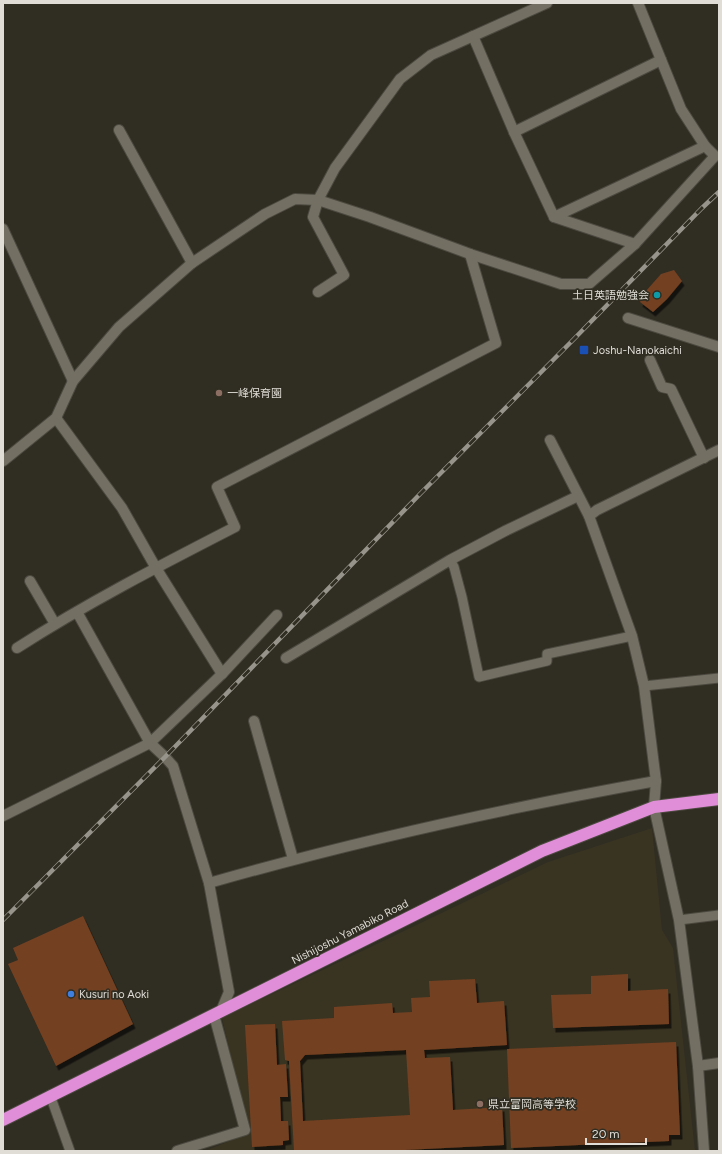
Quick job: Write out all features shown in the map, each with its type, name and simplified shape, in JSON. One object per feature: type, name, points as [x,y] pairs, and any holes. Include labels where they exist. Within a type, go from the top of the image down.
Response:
[{"type":"highway","name":"Nishijoshu Yamabiko Road","points":[[3,1120],[50,1095],[542,851],[654,807],[719,799]]},
{"type":"street","points":[[318,292],[344,275],[313,217],[318,200],[335,168],[400,79],[431,55],[547,3]]},
{"type":"street","points":[[3,461],[56,418],[73,381],[119,327],[192,263],[265,214],[295,199],[318,200],[470,254],[561,284],[589,284],[635,244],[717,158],[705,146],[681,109],[638,3]]},
{"type":"street","points":[[473,36],[514,132],[554,217],[635,244]]},
{"type":"street","points":[[514,132],[661,60]]},
{"type":"street","points":[[119,130],[192,263]]},
{"type":"street","points":[[554,217],[705,146]]},
{"type":"street","points":[[3,229],[73,381]]},
{"type":"street","points":[[16,648],[55,624],[156,568],[235,528],[217,487],[496,342],[470,254]]},
{"type":"street","points":[[628,318],[719,347]]},
{"type":"street","points":[[650,360],[662,387],[671,389],[704,458]]},
{"type":"street","points":[[56,418],[122,508],[156,568],[222,674]]},
{"type":"street","points":[[550,440],[589,516],[632,636],[644,686],[656,781],[654,807],[679,920],[698,1066],[704,1151]]},
{"type":"street","points":[[589,516],[597,510],[719,450]]},
{"type":"street","points":[[286,658],[450,560],[505,531],[578,496]]},
{"type":"street","points":[[30,581],[55,624]]},
{"type":"street","points":[[77,612],[150,743],[173,766],[209,883],[229,992],[218,1013],[245,1130],[176,1151]]},
{"type":"street","points":[[3,816],[150,743],[222,674],[277,615]]},
{"type":"street","points":[[254,721],[293,859]]},
{"type":"street","points":[[209,883],[293,859],[549,800],[656,781]]},
{"type":"street","points":[[698,1066],[719,1063]]},
{"type":"lane","points":[[450,560],[454,567],[462,597],[478,677],[547,662],[547,654],[632,636]]},
{"type":"lane","points":[[644,686],[719,678]]},
{"type":"lane","points":[[679,920],[719,915]]},
{"type":"lane","points":[[50,1095],[70,1151]]},
{"type":"shaded area","points":[[652,828],[662,930],[673,948],[695,1151],[205,1151],[249,1133],[222,1018],[548,862]]},
{"type":"building","name":"土日英語勉強会","points":[[674,270],[682,281],[667,299],[653,312],[640,302],[646,291],[661,274]]},
{"type":"building","name":"Kusuri no Aoki","points":[[83,916],[133,1024],[56,1066],[8,964],[18,960],[13,948]]},
{"type":"building","points":[[628,974],[628,991],[668,989],[669,1024],[553,1028],[551,995],[591,994],[591,976]]},
{"type":"building","points":[[475,979],[477,1003],[504,1001],[507,1045],[424,1050],[425,1058],[450,1057],[453,1110],[502,1107],[504,1145],[385,1151],[294,1151],[289,1061],[285,1060],[282,1021],[334,1018],[334,1007],[392,1003],[393,1013],[412,1012],[411,998],[430,997],[429,981]],"holes":[[[406,1050],[410,1115],[303,1121],[300,1061],[305,1055]]]},
{"type":"building","points":[[275,1024],[277,1065],[286,1064],[288,1097],[280,1097],[281,1121],[288,1121],[289,1140],[283,1141],[283,1145],[252,1147],[245,1025]]},
{"type":"building","points":[[676,1042],[680,1135],[669,1135],[669,1141],[511,1148],[507,1049]]},
{"type":"railway","points":[[3,920],[165,757],[421,493],[719,192]]},
{"type":"place","name":"土日英語勉強会","points":[[657,295]]},
{"type":"place","name":"Joshu-Nanokaichi","points":[[584,350]]},
{"type":"place","name":"一峰保育園","points":[[219,393]]},
{"type":"place","name":"Kusuri no Aoki","points":[[71,994]]},
{"type":"place","name":"県立富岡高等学校","points":[[480,1104]]}]
